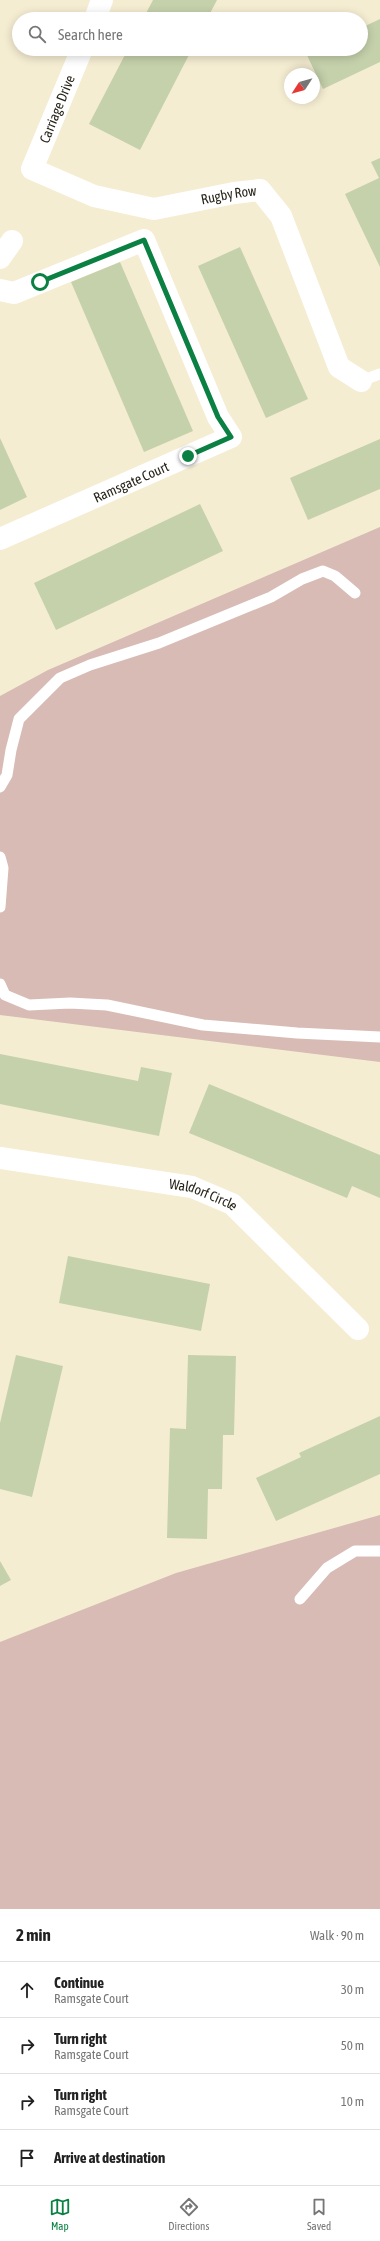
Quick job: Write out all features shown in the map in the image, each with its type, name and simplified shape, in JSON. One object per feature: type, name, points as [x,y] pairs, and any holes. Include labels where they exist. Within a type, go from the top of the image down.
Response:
[{"type":"street","points":[[97,12],[102,0]]},
{"type":"street","name":"Carriage Drive","points":[[32,169],[79,56]]},
{"type":"street","name":"Rugby Row","points":[[32,169],[94,196],[154,209],[234,193],[260,190],[281,216],[339,367],[370,378]]},
{"type":"street","name":"Ramsgate Court","points":[[0,290],[14,293],[144,240],[218,417],[231,437],[0,539]]},
{"type":"street","points":[[0,258],[12,241]]},
{"type":"street","name":"Waldorf Circle","points":[[0,1158],[192,1187],[232,1204],[358,1329]]},
{"type":"lane","points":[[0,787],[7,775],[11,750],[19,719],[38,698],[60,678],[90,665],[159,643],[271,597],[302,579],[323,571],[335,576],[355,593]]},
{"type":"lane","points":[[0,857],[3,868],[0,907]]},
{"type":"lane","points":[[0,984],[5,995],[28,1005],[70,1003],[107,1005],[203,1025],[297,1033],[380,1037]]},
{"type":"lane","points":[[300,1599],[332,1564],[355,1551],[380,1551]]},
{"type":"shaded area","points":[[380,527],[380,1062],[0,1015],[0,696],[48,670]]},
{"type":"shaded area","points":[[380,1515],[380,1909],[0,1909],[0,1642],[176,1573]]},
{"type":"building","points":[[153,0],[217,0],[211,12],[147,12]]},
{"type":"building","points":[[380,19],[380,62],[323,89],[320,83],[320,68],[313,68],[307,56],[368,56],[368,25]]},
{"type":"building","points":[[124,56],[188,56],[140,150],[89,124]]},
{"type":"building","points":[[380,158],[380,267],[345,194],[379,178],[371,162]]},
{"type":"building","points":[[240,247],[308,399],[266,418],[198,266]]},
{"type":"building","points":[[120,262],[193,431],[144,452],[71,282]]},
{"type":"building","points":[[0,438],[27,497],[0,510]]},
{"type":"building","points":[[380,439],[380,489],[308,520],[290,478]]},
{"type":"building","points":[[200,504],[223,551],[56,630],[34,583]]},
{"type":"building","points":[[0,1054],[138,1081],[141,1067],[172,1073],[159,1136],[0,1104]]},
{"type":"building","points":[[209,1084],[380,1155],[380,1198],[352,1186],[347,1198],[189,1133]]},
{"type":"building","points":[[68,1256],[210,1284],[201,1331],[59,1303]]},
{"type":"building","points":[[16,1355],[63,1366],[32,1497],[0,1489],[0,1423]]},
{"type":"building","points":[[188,1355],[236,1356],[234,1435],[223,1435],[222,1489],[208,1489],[207,1539],[167,1538],[170,1428],[186,1429]]},
{"type":"building","points":[[380,1416],[380,1474],[276,1521],[256,1478],[301,1457],[299,1453]]},
{"type":"building","points":[[0,1561],[11,1580],[0,1586]]},
{"type":"route","points":[[40,282],[144,240],[218,417],[231,437],[188,456]]}]
